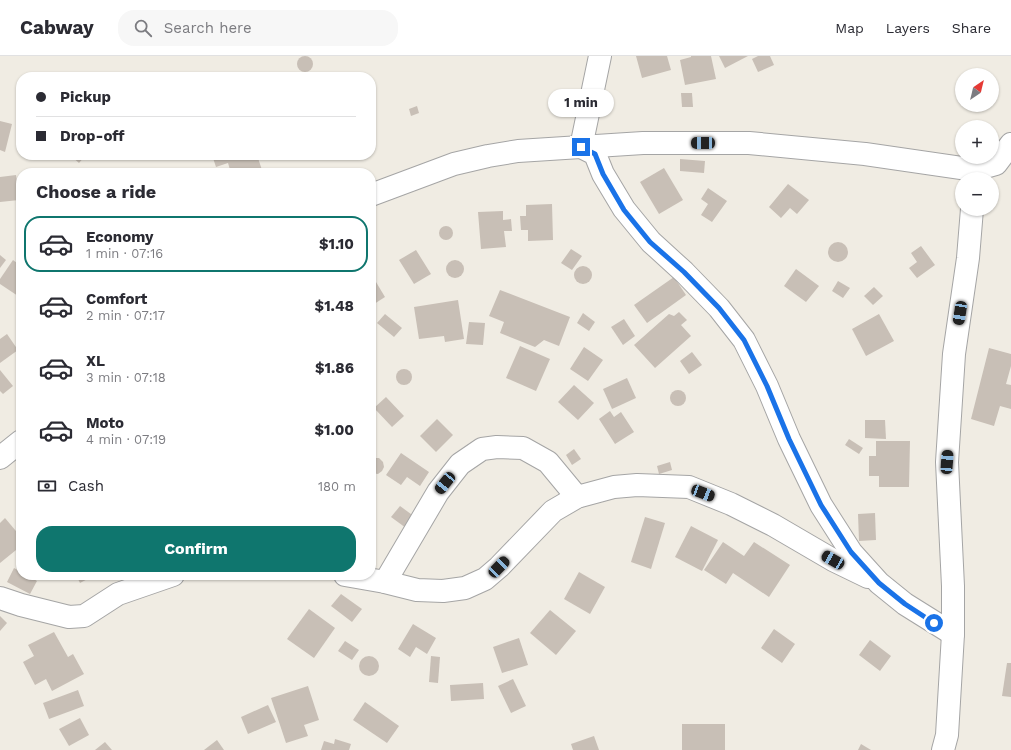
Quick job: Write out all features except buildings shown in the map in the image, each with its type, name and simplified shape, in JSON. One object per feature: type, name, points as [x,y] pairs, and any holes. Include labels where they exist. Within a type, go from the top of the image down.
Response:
[{"type":"street","points":[[581,147],[600,56]]},
{"type":"street","points":[[376,193],[454,164],[488,156],[518,151],[643,143],[749,143],[865,154],[959,172]]},
{"type":"street","points":[[984,172],[1004,165],[1011,144]]},
{"type":"street","points":[[581,147],[595,154],[603,174],[624,210],[650,242],[684,272],[719,308],[744,340],[767,386],[789,439],[821,505],[851,552],[879,583],[905,604],[953,634]]},
{"type":"street","points":[[946,745],[953,634],[953,586],[947,462],[954,354],[968,258],[971,216]]},
{"type":"street","points":[[0,458],[16,445]]},
{"type":"street","points":[[385,582],[438,492],[460,464],[482,449],[497,447],[523,448],[548,462],[577,497]]},
{"type":"street","points":[[374,580],[417,590],[443,591],[465,588],[485,579],[499,567],[553,511],[577,497],[614,487],[637,485],[689,487],[731,504],[772,525],[833,560],[879,583]]},
{"type":"street","points":[[0,598],[69,617],[84,616],[118,594],[159,580]]},
{"type":"route","points":[[581,147],[595,154],[603,174],[624,210],[650,242],[684,272],[719,308],[744,340],[767,386],[789,439],[821,505],[851,552],[879,583],[905,604],[934,623]]}]
